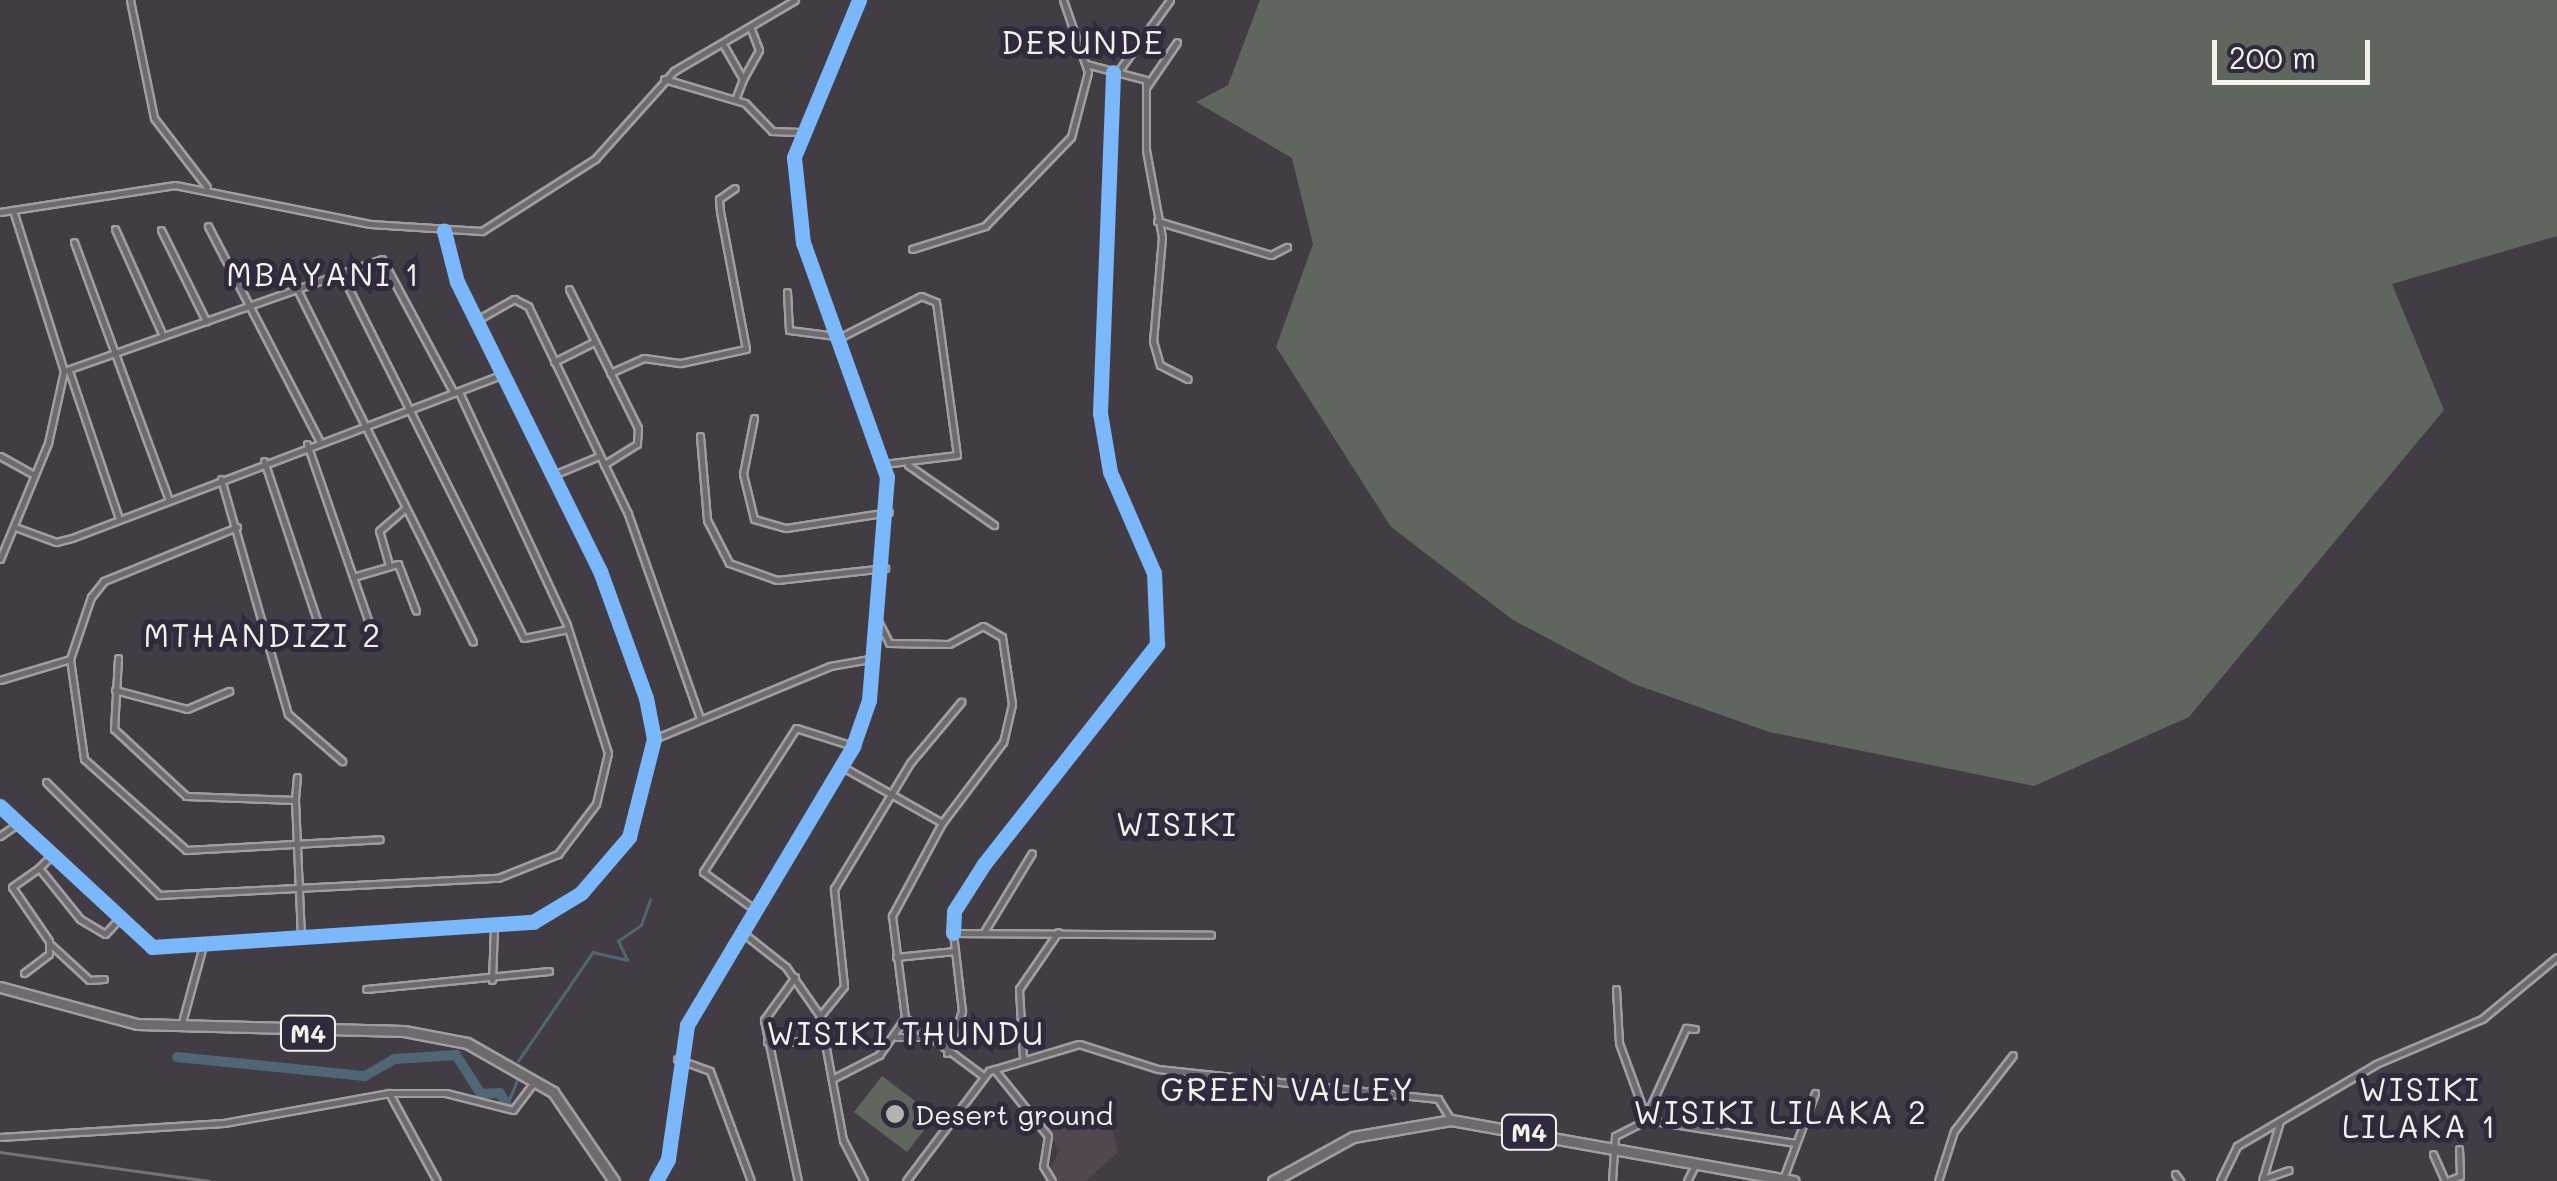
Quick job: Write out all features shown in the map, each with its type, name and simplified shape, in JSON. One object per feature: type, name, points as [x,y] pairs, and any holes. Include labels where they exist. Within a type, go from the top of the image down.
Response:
[{"type":"main road","name":"M4","points":[[0,987],[180,1029],[424,1032],[491,1052],[537,1078],[576,1118],[614,1181]]},
{"type":"main road","name":"M4","points":[[1273,1181],[1353,1137],[1450,1120],[1782,1180]]},
{"type":"street","points":[[130,0],[154,118],[207,186]]},
{"type":"street","points":[[0,212],[140,186],[207,186],[370,224],[444,231],[506,222],[601,154],[664,79],[795,0]]},
{"type":"street","points":[[656,1181],[671,1141],[676,1059],[740,931],[852,746],[875,658],[889,512],[884,464],[836,338],[798,218],[800,132],[859,0]]},
{"type":"street","points":[[912,250],[986,226],[1017,200],[1071,137],[1086,64],[1063,0]]},
{"type":"street","points":[[947,1052],[962,1011],[954,911],[984,864],[1157,644],[1154,574],[1110,472],[1100,413],[1115,72],[1170,0]]},
{"type":"street","points":[[735,100],[759,50],[752,28]]},
{"type":"street","points":[[1177,42],[1147,86],[1157,221],[1153,342],[1160,365],[1188,379]]},
{"type":"street","points":[[724,45],[743,80]]},
{"type":"street","points":[[1086,64],[1147,86]]},
{"type":"street","points":[[664,79],[735,100],[772,131],[800,132]]},
{"type":"street","points":[[610,372],[644,358],[667,363],[746,349],[719,199],[736,188]]},
{"type":"street","points":[[13,210],[120,520]]},
{"type":"street","points":[[1157,221],[1271,256],[1287,247]]},
{"type":"street","points":[[208,226],[318,440]]},
{"type":"street","points":[[114,229],[163,336]]},
{"type":"street","points":[[162,230],[206,321]]},
{"type":"street","points":[[0,806],[116,922],[152,947],[494,927],[544,918],[605,865],[640,816],[654,739],[600,571],[476,320],[444,231]]},
{"type":"street","points":[[74,242],[169,500]]},
{"type":"street","points":[[46,782],[159,895],[498,878],[558,854],[593,810],[609,766],[568,629],[390,262],[342,273],[66,370]]},
{"type":"street","points":[[342,273],[524,638],[568,629]]},
{"type":"street","points":[[569,288],[638,439],[604,465]]},
{"type":"street","points":[[297,289],[474,642]]},
{"type":"street","points":[[787,292],[790,330],[836,338],[921,296],[936,302],[957,454],[884,464]]},
{"type":"street","points":[[476,320],[525,301],[604,465],[679,642],[700,719]]},
{"type":"street","points":[[554,362],[594,342]]},
{"type":"street","points":[[0,559],[34,475],[66,370]]},
{"type":"street","points":[[15,528],[56,542],[307,444],[504,374]]},
{"type":"street","points":[[754,418],[743,474],[754,519],[786,528],[889,512]]},
{"type":"street","points":[[700,436],[707,520],[729,563],[776,580],[885,568]]},
{"type":"street","points":[[307,444],[374,638]]},
{"type":"street","points":[[0,456],[34,475]]},
{"type":"street","points":[[551,476],[599,456]]},
{"type":"street","points":[[264,462],[321,632]]},
{"type":"street","points":[[906,463],[994,525]]},
{"type":"street","points":[[221,479],[288,714],[342,761]]},
{"type":"street","points":[[389,564],[379,532],[405,508]]},
{"type":"street","points":[[237,526],[104,581],[70,659],[84,759],[171,843],[186,850],[295,840],[380,839]]},
{"type":"street","points":[[353,577],[389,564],[400,566],[416,610]]},
{"type":"street","points":[[879,623],[889,643],[949,644],[983,626],[1002,637],[1008,728],[894,900],[904,1018],[923,1038],[983,1076]]},
{"type":"street","points":[[118,658],[114,729],[186,796],[295,800]]},
{"type":"street","points":[[654,739],[875,658]]},
{"type":"street","points":[[0,680],[70,659]]},
{"type":"street","points":[[115,690],[187,709],[229,691]]},
{"type":"street","points":[[820,1016],[844,986],[831,896],[893,794],[961,702]]},
{"type":"street","points":[[754,909],[703,872],[796,728],[852,746]]},
{"type":"street","points":[[841,766],[942,823]]},
{"type":"street","points":[[297,778],[295,840],[301,938]]},
{"type":"street","points":[[0,836],[16,824]]},
{"type":"street","points":[[983,932],[1032,854]]},
{"type":"street","points":[[50,857],[12,887],[48,941],[89,980],[104,979]]},
{"type":"street","points":[[40,868],[80,918],[105,934],[116,922]]},
{"type":"street","points":[[492,980],[494,927]]},
{"type":"street","points":[[740,931],[795,977],[820,1016],[843,1140],[864,1181]]},
{"type":"street","points":[[1023,1057],[1020,989],[1058,932]]},
{"type":"street","points":[[953,933],[1211,935]]},
{"type":"street","points":[[24,973],[50,954],[48,941]]},
{"type":"street","points":[[180,1029],[204,942]]},
{"type":"street","points":[[896,957],[955,950]]},
{"type":"street","points":[[2220,1181],[2228,1155],[2376,1064],[2482,1019],[2557,957]]},
{"type":"street","points":[[366,990],[550,971]]},
{"type":"street","points":[[795,977],[768,1004],[767,1042],[798,1181]]},
{"type":"street","points":[[1616,989],[1619,1044],[1647,1118]]},
{"type":"street","points":[[834,1078],[871,1062],[893,1038],[904,1018]]},
{"type":"street","points":[[1647,1118],[1686,1028],[1695,1029]]},
{"type":"street","points":[[893,1038],[923,1038]]},
{"type":"street","points":[[767,1042],[827,1041]]},
{"type":"street","points":[[906,1181],[983,1076],[994,1068],[1023,1057],[1098,1046],[1158,1070],[1438,1099],[1450,1120]]},
{"type":"street","points":[[1938,1181],[1954,1130],[2013,1055]]},
{"type":"street","points":[[676,1059],[710,1070],[752,1181]]},
{"type":"street","points":[[994,1068],[1046,1132],[1043,1166],[1052,1181]]},
{"type":"street","points":[[0,1136],[224,1124],[389,1093],[446,1093],[513,1110],[537,1078]]},
{"type":"street","points":[[1782,1180],[1814,1092]]},
{"type":"street","points":[[389,1093],[437,1181]]},
{"type":"street","points":[[1612,1181],[1611,1147],[1617,1133],[1647,1118],[1795,1143]]},
{"type":"street","points":[[2262,1180],[2278,1150],[2280,1121]]},
{"type":"street","points":[[2433,1154],[2446,1181],[2460,1176],[2459,1149]]},
{"type":"street","points":[[1687,1181],[1697,1163]]},
{"type":"street","points":[[2262,1180],[2289,1170]]},
{"type":"street","points":[[2175,1174],[2180,1181]]},
{"type":"shaded area","points":[[1260,0],[2557,0],[2557,236],[2392,284],[2444,410],[2189,717],[2034,786],[1769,732],[1634,684],[1513,620],[1391,527],[1276,347],[1313,244],[1292,158],[1196,102],[1228,85]]},
{"type":"shaded area","name":"Desert ground","points":[[882,1076],[935,1116],[907,1152],[854,1112]]},
{"type":"shaded area","points":[[1078,1106],[1111,1124],[1118,1152],[1086,1181],[1058,1181],[1049,1171],[1059,1151],[1040,1114]]},
{"type":"waterway","points":[[518,1061],[593,952],[627,960],[618,941],[641,925],[650,900]]},
{"type":"waterway","points":[[177,1057],[365,1076],[394,1059],[456,1055],[481,1094],[500,1093],[508,1107]]},
{"type":"waterway","points":[[509,1100],[518,1078]]},
{"type":"railway","points":[[0,1152],[209,1181]]},
{"type":"cycle path","points":[[656,1181],[668,1159],[687,1025],[853,746],[869,700],[887,477],[803,243],[794,157],[859,0]]},
{"type":"cycle path","points":[[953,933],[954,911],[984,864],[1157,644],[1154,573],[1110,472],[1100,413],[1113,72]]},
{"type":"cycle path","points":[[0,806],[152,947],[533,922],[581,893],[629,837],[654,739],[646,698],[600,571],[457,282],[444,231]]},
{"type":"place","name":"Desert ground","points":[[895,1114]]},
{"type":"district","name":"DERUNDE","points":[[1083,41]]},
{"type":"district","name":"MBAYANI 1","points":[[324,273]]},
{"type":"district","name":"MTHANDIZI 2","points":[[263,634]]},
{"type":"district","name":"WISIKI","points":[[1177,823]]},
{"type":"district","name":"WISIKI THUNDU","points":[[906,1032]]},
{"type":"district","name":"GREEN VALLEY","points":[[1288,1088]]},
{"type":"district","name":"WISIKI LILAKA 1","points":[[2420,1108]]},
{"type":"district","name":"WISIKI LILAKA 2","points":[[1781,1111]]}]
